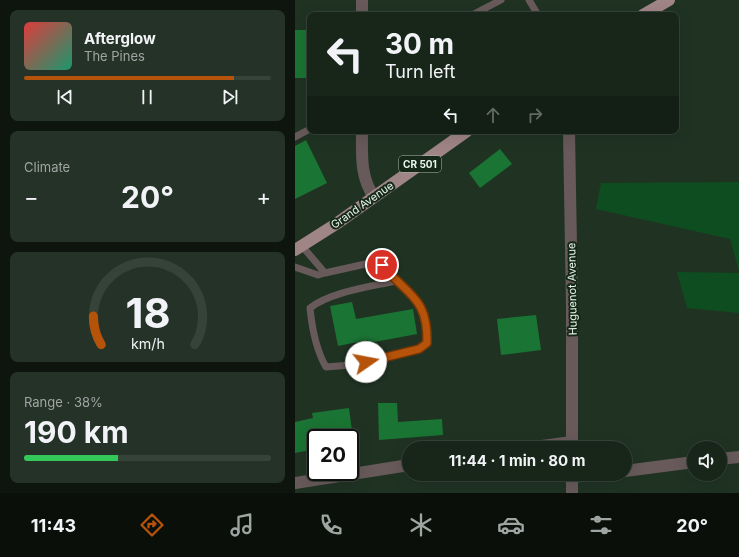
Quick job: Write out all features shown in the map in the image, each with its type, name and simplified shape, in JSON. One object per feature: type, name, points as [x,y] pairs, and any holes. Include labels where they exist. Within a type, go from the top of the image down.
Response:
[{"type":"main road","points":[[647,12],[661,2]]},
{"type":"main road","name":"Grand Avenue","points":[[299,248],[374,197],[459,134]]},
{"type":"street","points":[[362,0],[362,12]]},
{"type":"street","points":[[362,134],[363,171],[366,183],[374,197]]},
{"type":"street","name":"Huguenot Avenue","points":[[569,134],[572,306],[572,441]]},
{"type":"street","points":[[727,458],[739,457]]},
{"type":"street","points":[[632,470],[687,463]]},
{"type":"street","points":[[295,483],[402,466]]},
{"type":"street","points":[[571,481],[572,493]]},
{"type":"lane","points":[[478,12],[501,0]]},
{"type":"lane","points":[[529,0],[536,12]]},
{"type":"lane","points":[[295,137],[307,131]]},
{"type":"lane","points":[[299,248],[325,273]]},
{"type":"lane","points":[[295,267],[318,275],[370,263],[382,265],[395,281],[415,298],[422,308],[427,329],[427,343],[419,349],[351,365],[326,367],[319,352],[312,325],[310,308],[318,302],[333,297],[395,281]]},
{"type":"green space","points":[[739,182],[739,271],[730,239],[596,209],[601,183]]},
{"type":"green space","points":[[677,272],[739,273],[739,313],[687,308]]},
{"type":"building","points":[[295,30],[307,30],[307,78],[295,78]]},
{"type":"building","points":[[306,140],[327,183],[295,199],[295,146]]},
{"type":"building","points":[[500,149],[512,164],[480,188],[469,173]]},
{"type":"building","points":[[352,302],[356,319],[413,309],[417,334],[369,343],[368,340],[338,346],[330,306]]},
{"type":"building","points":[[536,315],[541,350],[501,355],[497,319]]},
{"type":"building","points":[[378,403],[397,403],[398,422],[442,419],[443,435],[379,440]]},
{"type":"building","points":[[349,408],[352,429],[307,429],[307,451],[295,453],[295,422],[313,418],[312,413]]},
{"type":"route","points":[[366,362],[419,349],[427,343],[427,329],[422,308],[415,298],[395,281],[382,265]]}]
